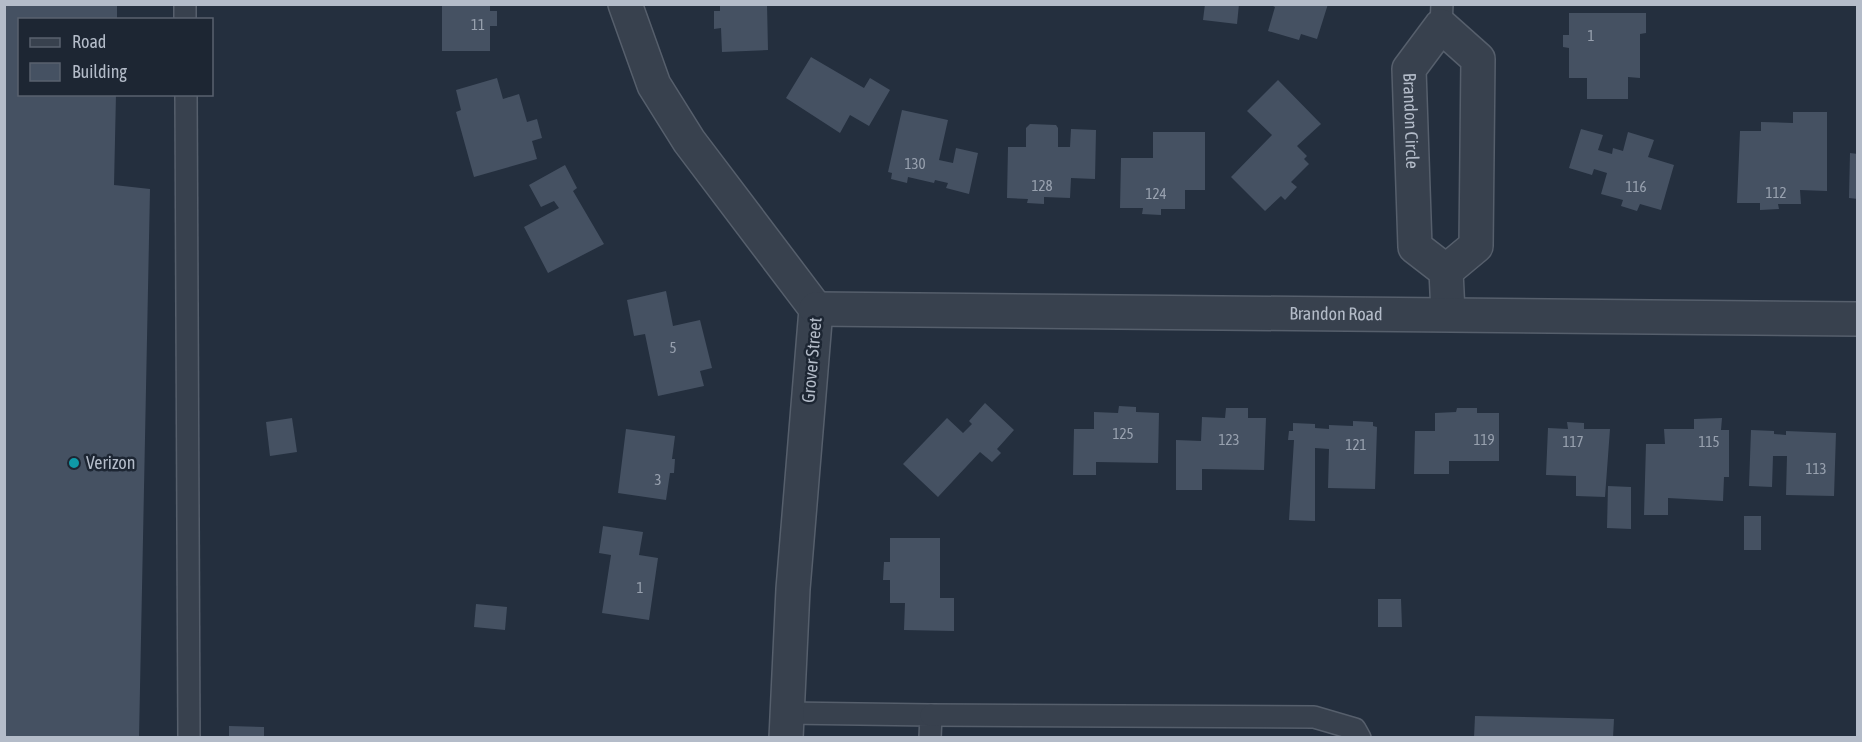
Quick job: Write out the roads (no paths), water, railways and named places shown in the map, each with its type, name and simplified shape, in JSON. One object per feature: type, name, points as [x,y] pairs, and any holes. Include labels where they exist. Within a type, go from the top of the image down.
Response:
[{"type":"street","name":"Grover Street","points":[[625,4],[654,84],[689,141],[816,309],[793,589],[787,725]]},
{"type":"street","name":"Brandon Circle","points":[[1442,15],[1478,59],[1476,246],[1446,271],[1415,247],[1409,69],[1442,15]]},
{"type":"street","points":[[1446,271],[1448,313]]},
{"type":"street","name":"Brandon Road","points":[[816,309],[1448,313],[1857,319]]},
{"type":"lane","points":[[186,96],[189,738]]},
{"type":"lane","points":[[930,738],[931,715]]},
{"type":"lane","points":[[787,725],[931,715],[1314,717],[1354,729],[1360,738]]},
{"type":"place","name":"Verizon","points":[[74,463]]}]
